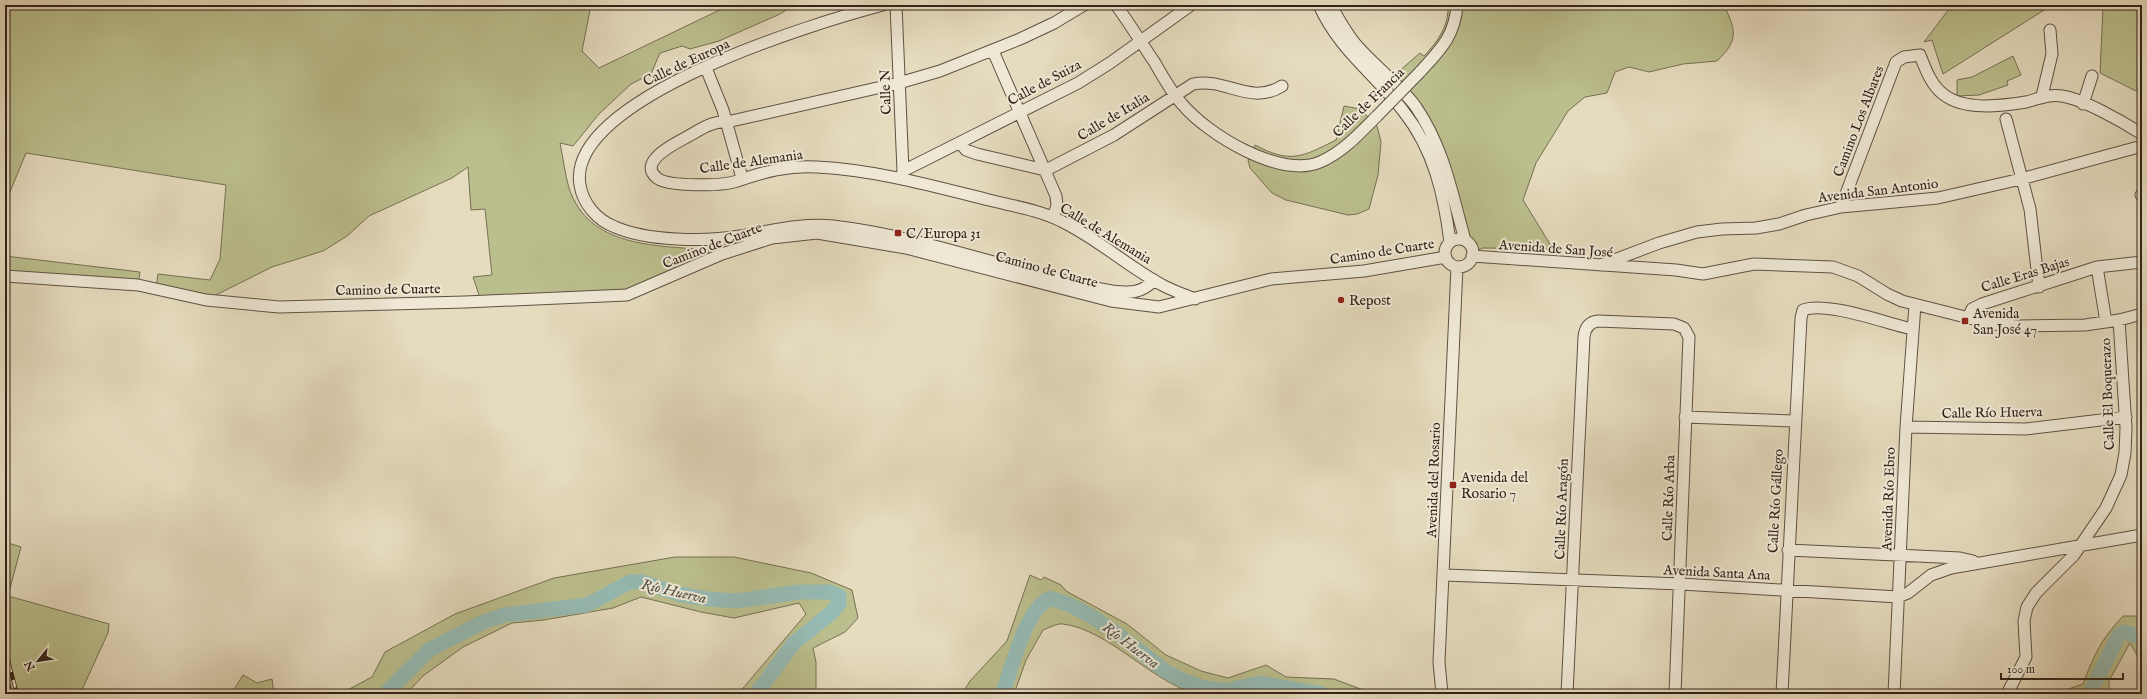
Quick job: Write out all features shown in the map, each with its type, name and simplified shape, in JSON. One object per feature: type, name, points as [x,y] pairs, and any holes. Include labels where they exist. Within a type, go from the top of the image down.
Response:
[{"type":"street","name":"Calle de Europa","points":[[883,5],[798,31],[681,78],[638,102],[612,123],[586,152],[580,169],[582,194],[591,210],[611,226],[633,232],[696,239],[740,236],[798,225],[831,226],[880,234],[952,250],[1112,291],[1138,292],[1144,290],[1154,280]]},
{"type":"street","name":"Calle N","points":[[896,5],[902,175]]},
{"type":"street","name":"Calle de Alemania","points":[[1084,5],[1054,23],[994,51],[940,71],[899,83],[727,122],[720,121],[701,129],[661,153],[654,159],[652,166],[654,174],[658,180],[679,184],[708,184],[737,181],[742,178],[789,167],[816,167],[902,175],[1053,217],[1067,224],[1154,280],[1195,299]]},
{"type":"street","name":"Calle de Francia","points":[[1116,5],[1175,95],[1189,112],[1210,129],[1263,159],[1288,166],[1306,166],[1319,162],[1334,155],[1351,141],[1441,50],[1452,32],[1456,18],[1457,5]]},
{"type":"street","name":"Calle de Suiza","points":[[902,175],[960,143],[1078,83],[1141,41],[1191,5]]},
{"type":"street","points":[[1319,5],[1335,35],[1350,54],[1403,111],[1422,139],[1436,169],[1442,189],[1450,242]]},
{"type":"street","points":[[1331,5],[1358,47],[1415,106],[1431,132],[1452,185],[1465,240],[1472,247],[1472,256],[1465,265],[1457,267],[1450,263],[1446,257],[1446,249],[1450,242],[1457,239],[1465,240]]},
{"type":"street","points":[[2042,96],[2052,54],[2050,30]]},
{"type":"street","points":[[994,51],[1057,201],[1053,217]]},
{"type":"street","name":"Camino Los Albares","points":[[1841,207],[1896,62],[1904,57],[1920,54],[1927,73],[1942,93],[1959,103],[2008,104],[2028,102],[2042,96],[2062,96],[2083,104],[2142,134]]},
{"type":"street","points":[[706,68],[727,122],[742,178]]},
{"type":"street","points":[[2083,104],[2092,76]]},
{"type":"street","name":"Calle de Italia","points":[[1045,170],[1082,153],[1114,135],[1187,87],[1200,82],[1216,84],[1256,94],[1269,93],[1282,86]]},
{"type":"street","points":[[2006,119],[2032,217],[2038,287]]},
{"type":"street","points":[[960,143],[966,150],[977,154],[1045,170]]},
{"type":"street","name":"Avenida San Antonio","points":[[1596,266],[1636,251],[1697,232],[1722,229],[1756,228],[1779,224],[1806,214],[1841,207],[1938,198],[2021,179],[2142,146]]},
{"type":"street","name":"Camino de Cuarte","points":[[5,276],[138,285],[206,300],[279,307],[465,302],[627,295],[722,254],[772,238],[817,233],[906,248],[1111,301],[1159,307],[1174,305],[1271,279],[1364,271],[1446,257]]},
{"type":"street","points":[[1636,251],[1638,268]]},
{"type":"street","name":"Avenida de San José","points":[[1472,256],[1703,274],[1754,264],[1833,267],[1858,276],[1894,298],[1993,324],[2018,326],[2106,322],[2142,314]]},
{"type":"street","name":"Calle Eras Bajas","points":[[1968,318],[1975,306],[2097,267],[2142,262]]},
{"type":"street","name":"Avenida del Rosario","points":[[1442,694],[1439,662],[1457,267]]},
{"type":"street","points":[[2097,267],[2106,322]]},
{"type":"street","points":[[1169,288],[1174,305]]},
{"type":"street","name":"Avenida Río Ebro","points":[[1894,694],[1906,427],[1915,304]]},
{"type":"street","name":"Calle Río Gállego","points":[[1782,694],[1794,421],[1801,318],[1803,310],[1812,306],[1847,312],[1912,329]]},
{"type":"street","name":"Calle El Boquerazo","points":[[2007,694],[2026,656],[2024,621],[2027,606],[2036,593],[2072,558],[2106,508],[2117,487],[2124,453],[2126,417],[2119,320]]},
{"type":"street","name":"Calle Río Aragón","points":[[1567,694],[1584,337],[1587,327],[1592,322],[1598,321],[1674,324],[1684,328]]},
{"type":"street","name":"Calle Río Arba","points":[[1675,694],[1681,584],[1685,418],[1689,341],[1688,334],[1684,328]]},
{"type":"street","name":"Calle Río Huerva","points":[[1906,427],[2026,429],[2126,417]]},
{"type":"street","points":[[1685,418],[1794,421]]},
{"type":"street","points":[[1898,597],[1908,593],[1931,575],[1951,568],[2142,535]]},
{"type":"street","points":[[1788,550],[1960,558],[1980,562]]},
{"type":"street","name":"Avenida Santa Ana","points":[[1444,575],[1681,584],[1787,592],[1898,597]]},
{"type":"green space","points":[[5,5],[591,5],[582,51],[599,68],[730,5],[794,5],[780,14],[719,41],[690,49],[682,46],[660,53],[651,74],[631,84],[599,114],[573,146],[560,143],[569,188],[579,208],[592,222],[608,233],[626,240],[667,247],[708,250],[713,259],[627,295],[481,301],[473,277],[492,275],[485,209],[471,210],[468,167],[452,178],[369,216],[347,236],[323,251],[272,267],[206,300],[156,288],[158,274],[210,280],[220,259],[226,185],[26,153],[5,204]]},
{"type":"green space","points":[[1448,5],[1724,5],[1731,22],[1733,35],[1729,47],[1717,61],[1683,64],[1649,72],[1629,67],[1615,72],[1607,93],[1585,97],[1568,111],[1536,163],[1523,200],[1553,249],[1483,248],[1473,252],[1431,132],[1390,79],[1420,53],[1424,56],[1434,45],[1445,26]]},
{"type":"green space","points":[[1952,5],[2052,5],[1943,74],[1932,40],[1924,42]]},
{"type":"green space","points":[[2098,5],[2142,5],[2142,94],[2100,73],[2103,8]]},
{"type":"green space","points":[[2013,56],[2021,75],[2007,81],[2008,85],[1979,95],[1957,96],[1957,80],[1972,77]]},
{"type":"green space","points":[[1344,106],[1360,109],[1377,126],[1381,142],[1378,175],[1369,209],[1357,214],[1348,215],[1286,200],[1272,193],[1250,168],[1248,160],[1255,145],[1278,155],[1287,156],[1296,156],[1314,151],[1336,140]]},
{"type":"green space","points":[[5,256],[140,272],[138,285],[5,276]]},
{"type":"green space","points":[[5,542],[21,547],[8,596],[109,624],[108,633],[80,694],[5,694]]},
{"type":"green space","points":[[675,557],[734,557],[811,573],[852,590],[858,618],[845,632],[813,648],[816,662],[816,694],[738,694],[806,614],[799,603],[734,618],[701,612],[641,597],[613,608],[544,620],[512,623],[463,647],[423,676],[406,694],[340,694],[372,677],[385,652],[455,614],[554,578]]},
{"type":"green space","points":[[1030,575],[1041,580],[1044,577],[1061,585],[1066,591],[1127,624],[1166,655],[1201,671],[1228,678],[1266,665],[1286,677],[1334,679],[1374,694],[1196,694],[1162,678],[1097,636],[1080,628],[1061,624],[1043,630],[1026,660],[1014,694],[962,694],[970,681],[1007,641]]},
{"type":"green space","points":[[2123,616],[2142,616],[2142,664],[2130,643],[2109,681],[2109,694],[2054,694],[2083,684],[2103,640]]},
{"type":"green space","points":[[243,675],[257,683],[272,679],[274,694],[231,694]]},
{"type":"waterway","name":"Río Huerva","points":[[385,694],[429,650],[483,622],[504,615],[587,605],[630,582],[642,582],[678,594],[707,599],[737,601],[800,592],[829,592],[839,596],[839,604],[831,613],[794,643],[756,694]]},
{"type":"waterway","name":"Río Huerva","points":[[1002,694],[1026,627],[1041,605],[1050,598],[1070,605],[1091,616],[1119,635],[1165,671],[1180,679],[1204,688],[1227,690],[1260,683],[1321,694]]},
{"type":"waterway","name":"Río Huerva","points":[[2089,694],[2119,635],[2125,632],[2142,638]]},
{"type":"railway","points":[[5,649],[17,694]]},
{"type":"railway","points":[[5,673],[11,694]]},
{"type":"place","name":"C/ Europa 31","points":[[898,233]]},
{"type":"place","name":"Repost","points":[[1341,300]]},
{"type":"place","name":"Avenida San José 47","points":[[1965,321]]},
{"type":"place","name":"Avenida del Rosario 7","points":[[1453,485]]}]
